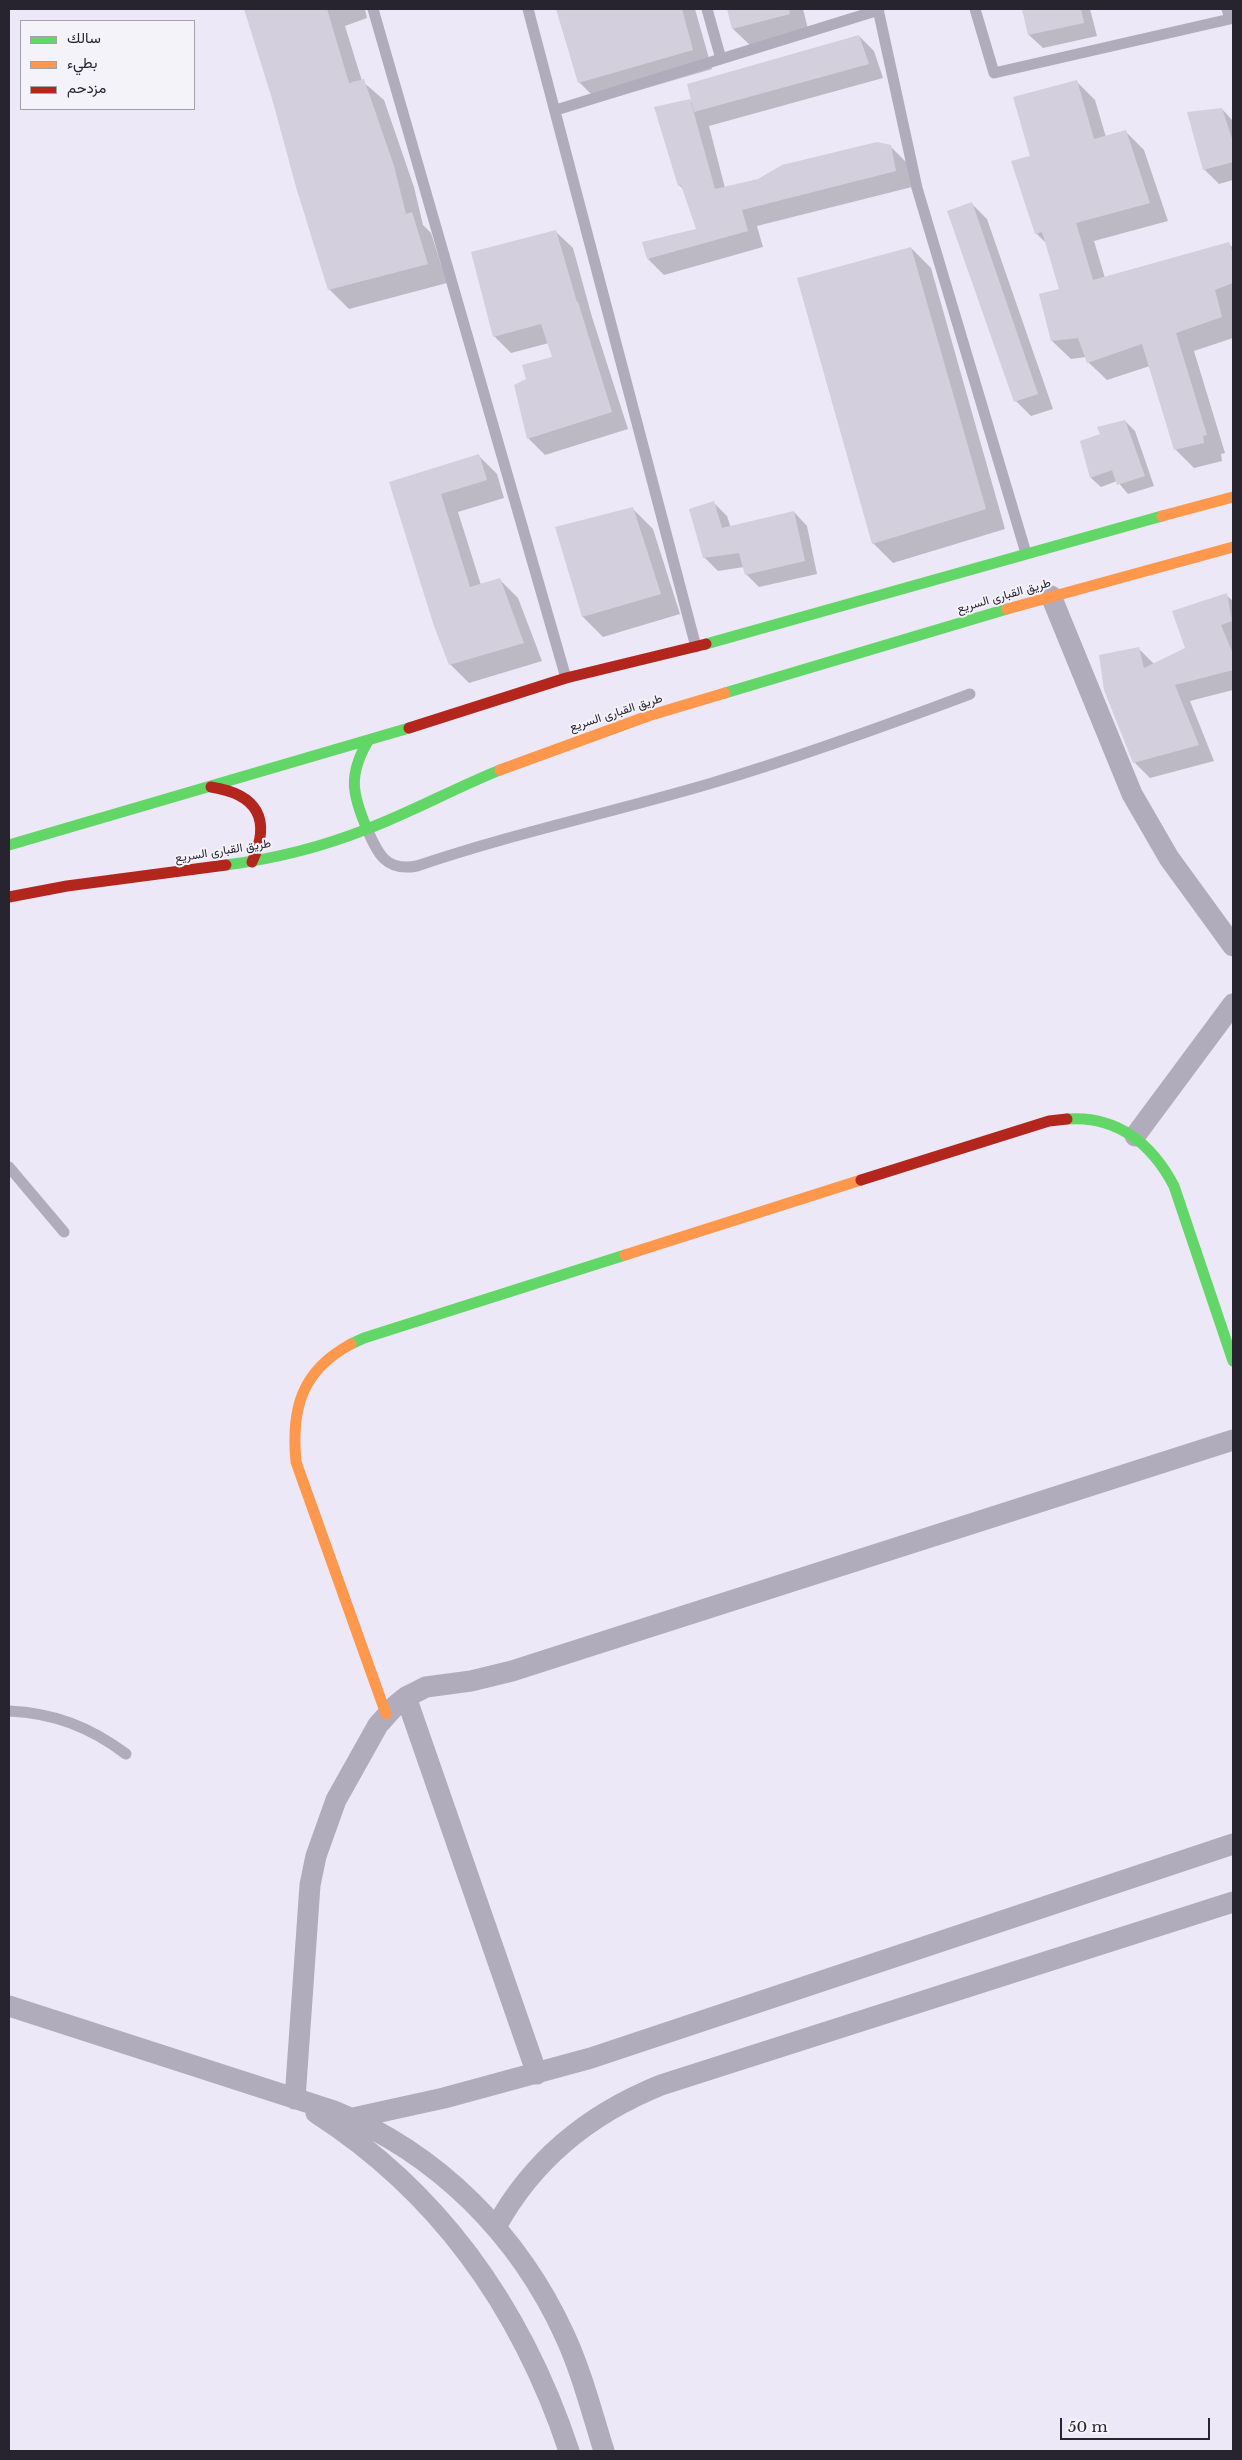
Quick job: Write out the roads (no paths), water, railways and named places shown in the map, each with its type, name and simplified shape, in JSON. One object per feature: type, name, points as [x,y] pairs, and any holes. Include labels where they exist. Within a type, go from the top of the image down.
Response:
[{"type":"main road","points":[[9,845],[368,741],[566,678],[696,648],[1026,552],[1233,497]]},
{"type":"main road","name":"طريق القبارى السريع","points":[[9,897],[67,886],[252,862],[316,846],[367,829],[464,784],[576,739],[1050,596],[1233,547]]},
{"type":"main road","points":[[367,829],[356,805],[353,778],[358,759],[368,741]]},
{"type":"main road","points":[[211,786],[227,787],[241,793],[253,804],[257,811],[263,833],[260,848],[252,862]]},
{"type":"main road","points":[[386,1714],[296,1462],[292,1437],[295,1411],[305,1387],[320,1365],[340,1349],[373,1335],[1049,1121],[1085,1118],[1103,1121],[1135,1136],[1162,1163],[1174,1186],[1233,1361]]},
{"type":"street","points":[[1050,596],[1132,794],[1169,858],[1233,946]]},
{"type":"street","points":[[1135,1136],[1233,1004]]},
{"type":"street","points":[[295,2099],[307,1915],[316,1856],[336,1800],[386,1714],[406,1697],[426,1687],[472,1681],[512,1671],[1233,1440]]},
{"type":"street","points":[[406,1697],[537,2074]]},
{"type":"street","points":[[354,2118],[537,2074],[652,2039],[1233,1844]]},
{"type":"street","points":[[496,2227],[509,2204],[544,2160],[586,2124],[635,2096],[687,2076],[1233,1902]]},
{"type":"street","points":[[9,2006],[354,2118],[420,2157],[460,2190],[496,2227],[535,2279],[562,2330],[578,2368],[604,2451]]},
{"type":"street","points":[[295,2099],[336,2126],[374,2155],[444,2223],[474,2261],[502,2301],[526,2343],[546,2387],[569,2451]]},
{"type":"lane","points":[[373,9],[566,678]]},
{"type":"lane","points":[[528,9],[696,648]]},
{"type":"lane","points":[[707,9],[721,59]]},
{"type":"lane","points":[[556,110],[879,9],[917,188],[1026,552]]},
{"type":"lane","points":[[976,9],[994,73],[1230,19],[1227,9]]},
{"type":"lane","points":[[367,829],[375,849],[388,863],[407,868],[417,866],[496,840],[712,783],[885,726],[970,694]]},
{"type":"lane","points":[[9,1167],[64,1232]]},
{"type":"lane","points":[[9,1711],[50,1716],[71,1722],[109,1741],[126,1754]]}]
